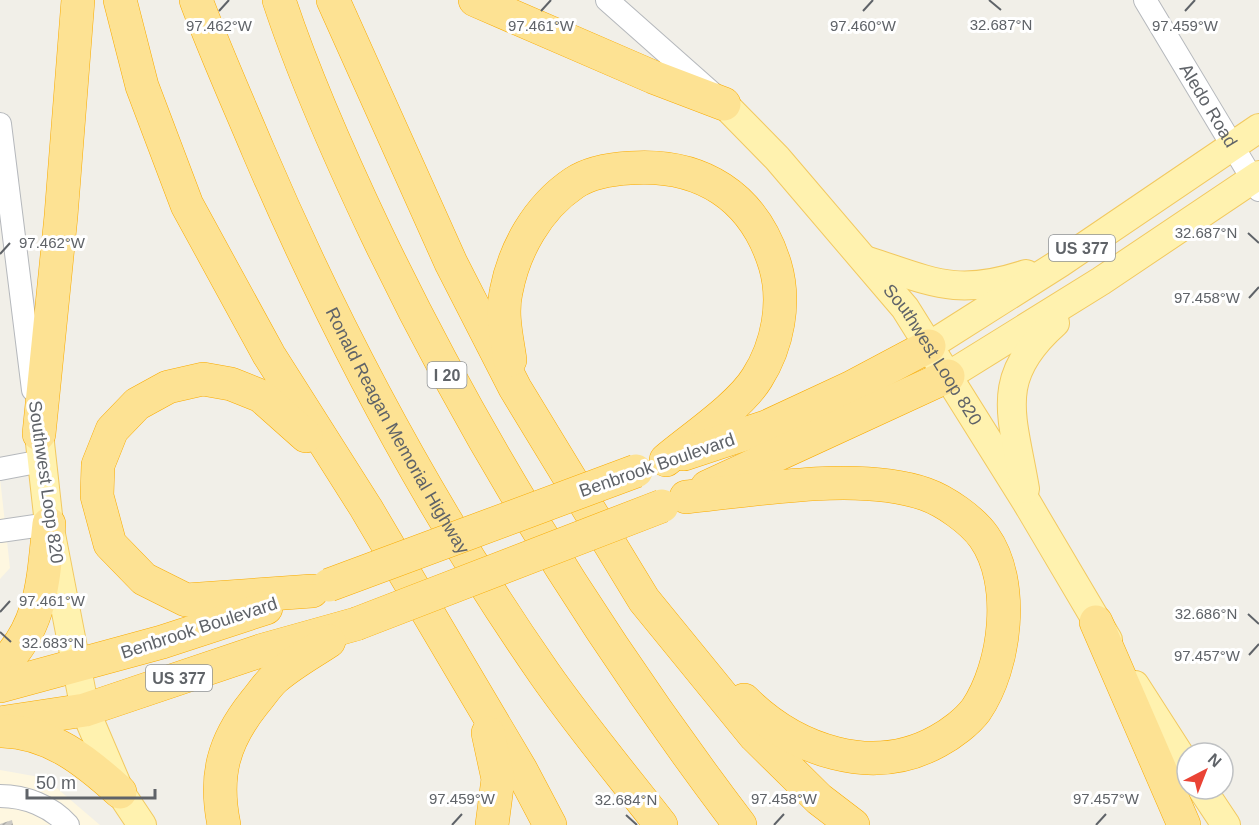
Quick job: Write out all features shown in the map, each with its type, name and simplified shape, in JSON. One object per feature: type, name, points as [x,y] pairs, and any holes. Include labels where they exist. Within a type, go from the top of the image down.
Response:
[{"type":"highway","points":[[40,447],[78,0]]},
{"type":"highway","points":[[120,0],[142,87],[187,205],[269,355],[366,508],[482,708],[521,770],[550,825]]},
{"type":"highway","name":"Ronald Reagan Memorial Highway","points":[[196,0],[298,244],[357,366],[441,514],[545,674],[661,825]]},
{"type":"highway","name":"I 20","points":[[279,0],[358,195],[440,362],[509,484],[584,607],[664,725],[740,825]]},
{"type":"highway","points":[[333,0],[451,262],[515,388],[644,600],[755,736],[819,799],[853,825]]},
{"type":"highway","points":[[475,0],[642,73],[724,104]]},
{"type":"highway","points":[[515,388],[505,326],[505,294],[512,267],[526,235],[544,209],[575,182],[610,169],[648,167],[686,171],[718,185],[746,209],[768,241],[778,276],[780,310],[772,346],[757,379],[726,410],[651,465]]},
{"type":"highway","name":"Benbrook Boulevard","points":[[0,686],[162,642],[320,588],[651,465],[766,427],[850,388],[929,346]]},
{"type":"highway","name":"Benbrook Boulevard","points":[[0,723],[85,710],[263,650],[354,625],[674,501],[948,376]]},
{"type":"highway","points":[[320,588],[186,600],[144,579],[110,544],[97,496],[98,465],[112,430],[137,405],[168,387],[203,379],[231,384],[261,396],[333,458]]},
{"type":"highway","points":[[663,626],[695,648],[756,712],[774,724],[800,741],[831,753],[864,759],[921,751],[949,735],[975,710],[992,677],[1002,640],[1004,609],[997,566],[984,537],[964,517],[927,495],[889,486],[846,484],[674,501]]},
{"type":"highway","points":[[0,667],[13,655],[29,632],[42,587],[49,524]]},
{"type":"highway","points":[[1096,622],[1184,825]]},
{"type":"highway","points":[[225,825],[221,806],[220,768],[229,742],[244,716],[274,678],[354,625]]},
{"type":"highway","points":[[545,674],[548,706],[635,825]]},
{"type":"highway","points":[[482,708],[498,779],[492,825]]},
{"type":"highway","points":[[664,725],[710,752],[766,825]]},
{"type":"highway","points":[[0,731],[22,732],[56,744],[84,759],[120,792]]},
{"type":"main road","name":"Southwest Loop 820","points":[[724,104],[777,158],[905,308],[1027,503],[1096,622],[1175,747]]},
{"type":"main road","name":"Benbrook Boulevard","points":[[929,346],[1060,263],[1259,128]]},
{"type":"main road","name":"Benbrook Boulevard","points":[[948,376],[1257,182]]},
{"type":"main road","points":[[866,261],[924,281],[956,286],[997,284],[1060,263]]},
{"type":"main road","points":[[1027,503],[1012,410],[1014,379],[1026,353],[1035,341],[1101,281]]},
{"type":"main road","name":"Southwest Loop 820","points":[[40,447],[49,524],[85,710],[120,792],[142,825]]},
{"type":"main road","points":[[1210,801],[1226,825]]},
{"type":"street","name":"Southwest Loop 820","points":[[607,0],[724,104]]},
{"type":"street","name":"Aledo Road","points":[[1145,0],[1232,147],[1257,182]]},
{"type":"street","name":"Southwest Loop 820","points":[[0,124],[6,219],[40,447]]},
{"type":"street","points":[[0,469],[40,447]]},
{"type":"street","points":[[0,532],[49,524]]},
{"type":"street","points":[[0,796],[19,796],[44,807],[68,825]]},
{"type":"shaded area","points":[[0,478],[10,568],[0,579]]},
{"type":"shaded area","points":[[0,770],[45,778],[100,825],[0,825]]},
{"type":"building","points":[[12,820],[13,825],[0,825],[0,824]]}]
